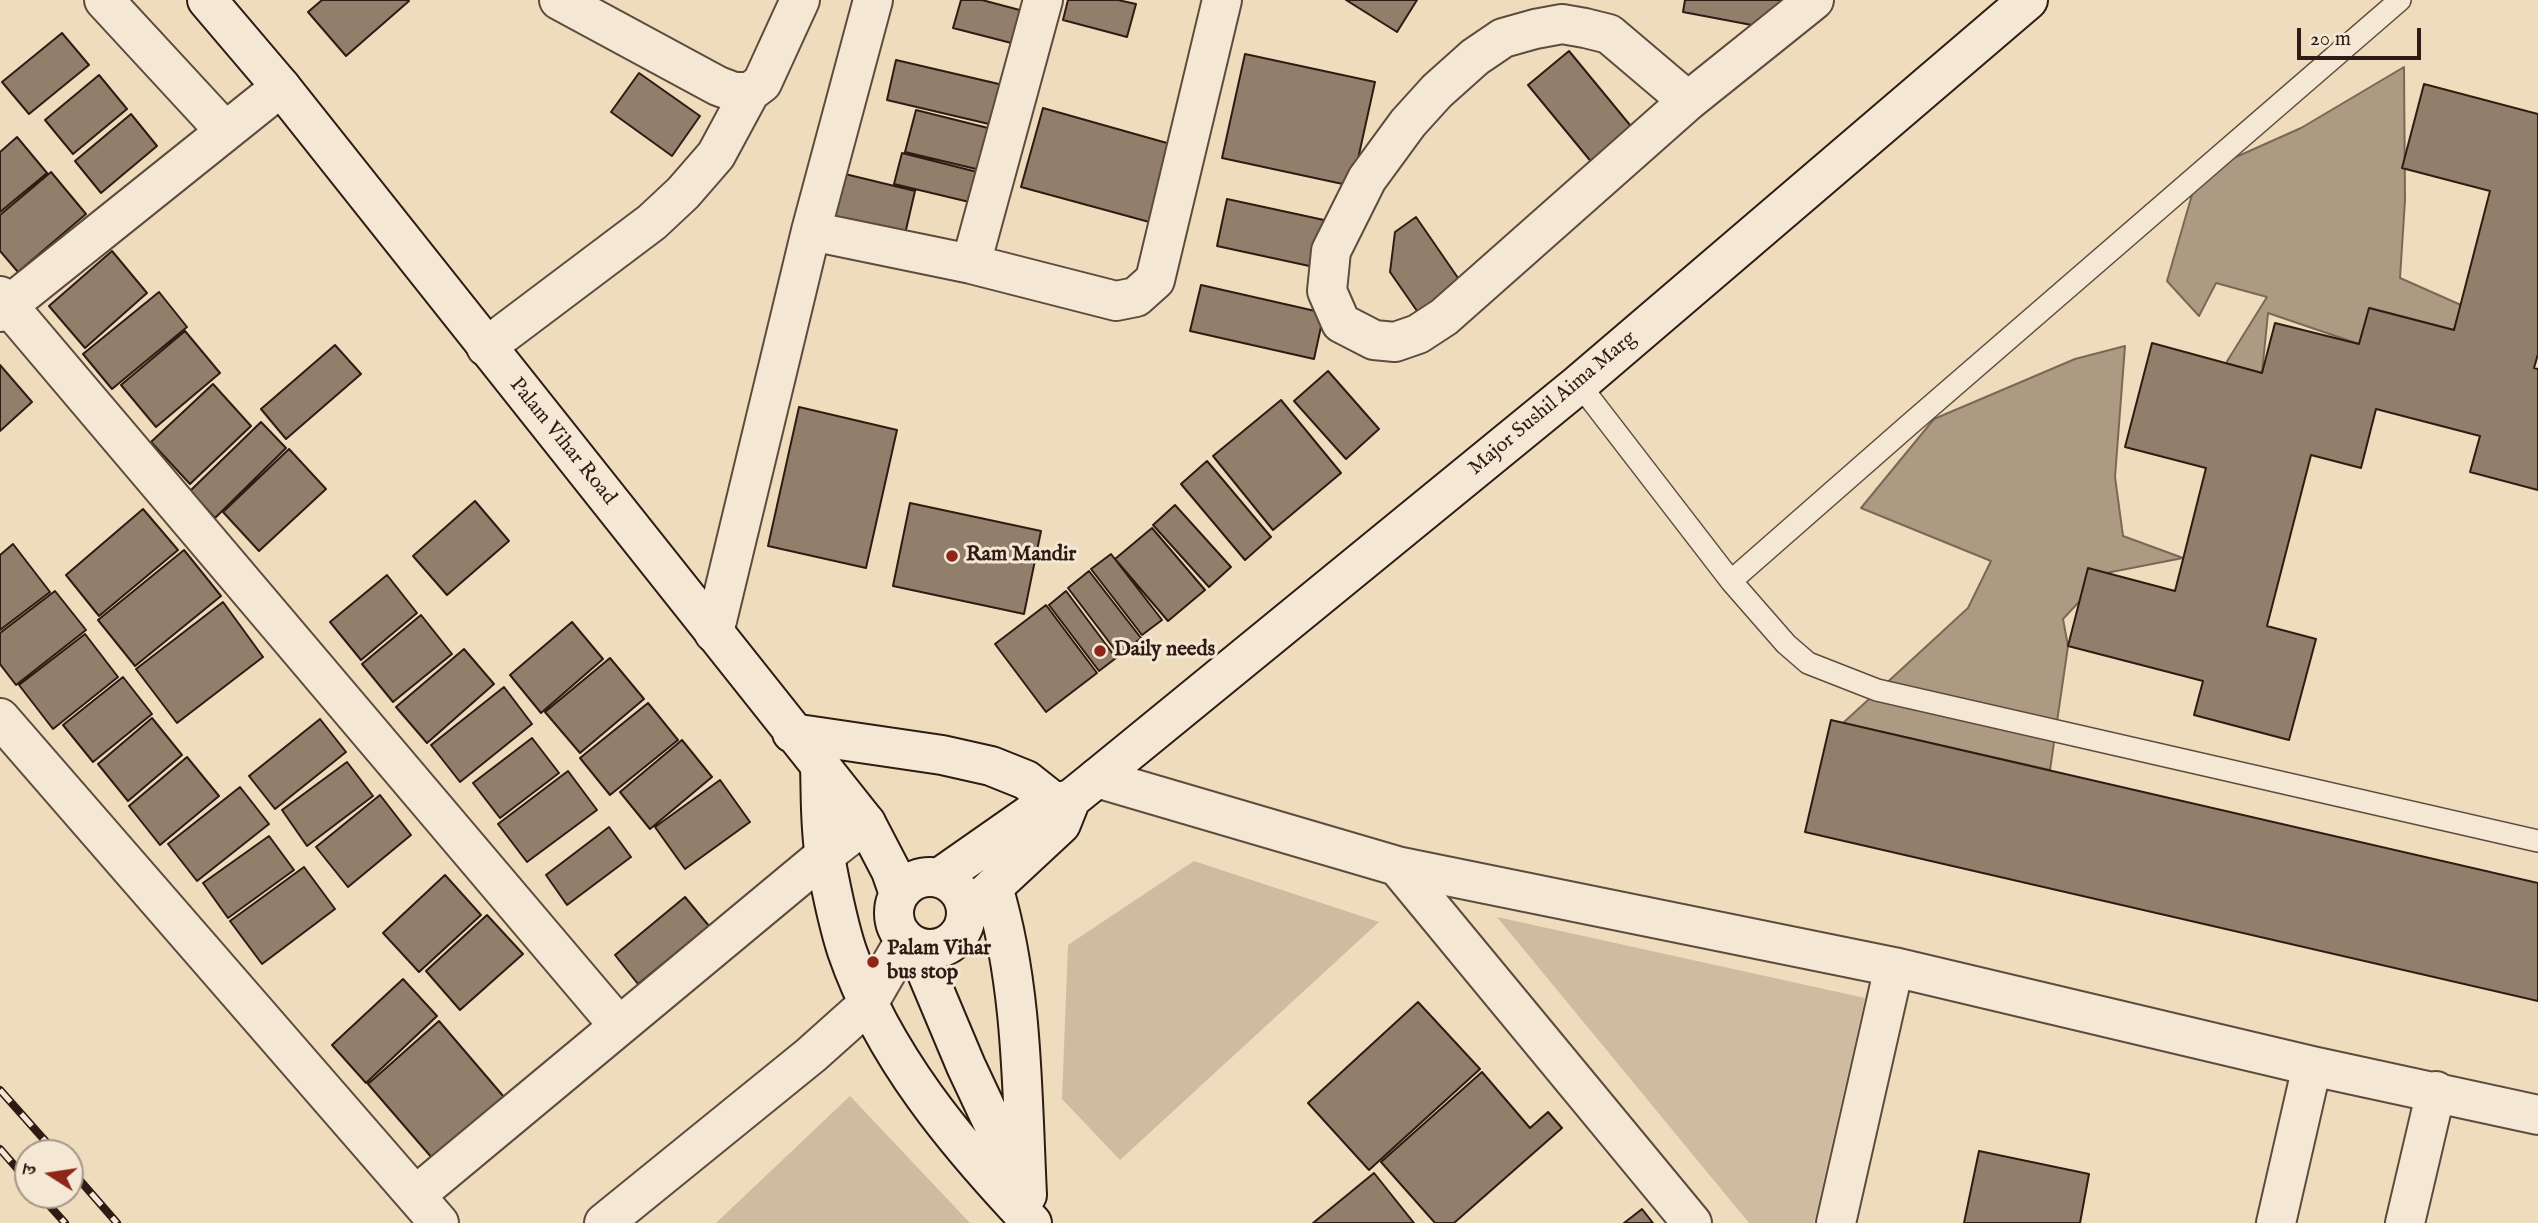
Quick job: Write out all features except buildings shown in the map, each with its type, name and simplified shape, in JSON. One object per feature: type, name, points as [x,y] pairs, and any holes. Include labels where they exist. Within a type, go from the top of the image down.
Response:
[{"type":"street","points":[[104,0],[225,131]]},
{"type":"street","name":"Palam Vihar Road","points":[[207,0],[281,88],[866,823],[891,871],[899,894]]},
{"type":"street","points":[[559,0],[718,86],[734,92],[750,92]]},
{"type":"street","points":[[486,347],[652,222],[683,193],[716,155],[750,92],[762,83],[800,0]]},
{"type":"street","points":[[714,632],[811,231],[873,0]]},
{"type":"street","points":[[971,264],[1043,0]]},
{"type":"street","points":[[811,231],[971,264],[1116,301],[1136,297],[1156,280],[1222,0]]},
{"type":"street","points":[[1688,101],[1609,34],[1562,24],[1503,38],[1475,57],[1437,91],[1408,123],[1367,179],[1331,251],[1327,291],[1340,323],[1374,340],[1395,342],[1418,334],[1444,317],[1688,101],[1814,0]]},
{"type":"street","name":"Major Sushil Aima Marg","points":[[939,878],[1042,806],[1074,793],[1579,384],[2028,0]]},
{"type":"street","points":[[281,88],[3,304],[619,1026]]},
{"type":"street","points":[[0,718],[428,1209],[619,1026],[866,823]]},
{"type":"street","points":[[792,733],[942,755],[990,766],[1026,780],[1074,793],[1397,866],[1894,967],[2312,1066],[2538,1115]]},
{"type":"street","points":[[820,766],[825,855],[846,950],[868,1004],[930,1105],[985,1172],[1032,1214]]},
{"type":"street","name":"Major Sushil Aima Marg","points":[[980,900],[1061,824],[1074,793]]},
{"type":"street","points":[[1397,866],[1692,1223]]},
{"type":"street","points":[[939,878],[958,890],[964,900],[980,900],[1005,926],[1015,990],[1032,1214],[911,944],[898,930],[894,905],[906,885],[916,880],[939,878]]},
{"type":"street","points":[[911,944],[928,950],[951,943],[960,935],[980,900]]},
{"type":"street","points":[[604,1223],[811,1055],[868,1004],[911,944]]},
{"type":"street","points":[[1836,1223],[1894,967]]},
{"type":"street","points":[[2276,1223],[2312,1066]]},
{"type":"street","points":[[2405,1223],[2436,1091]]},
{"type":"lane","points":[[1731,581],[2400,0]]},
{"type":"lane","points":[[1579,384],[1731,581],[1786,645],[1808,663],[1877,690],[2538,841]]},
{"type":"shaded area","points":[[2404,67],[2405,200],[2400,278],[2461,305],[2454,330],[2370,308],[2359,344],[2268,313],[2262,373],[2226,363],[2267,297],[2216,283],[2199,316],[2167,281],[2198,174],[2301,128]]},
{"type":"shaded area","points":[[2125,346],[2115,477],[2123,536],[2183,558],[2106,573],[2063,619],[2068,646],[2050,770],[1843,723],[1968,608],[1991,561],[1861,508],[1934,419],[2075,359]]},
{"type":"shaded area","points":[[1194,861],[1379,922],[1120,1160],[1062,1099],[1068,945]]},
{"type":"shaded area","points":[[1497,917],[1865,998],[1814,1223],[1749,1223]]},
{"type":"shaded area","points":[[850,1096],[970,1223],[716,1223]]},
{"type":"railway","points":[[0,1090],[44,1139]]},
{"type":"railway","points":[[0,1149],[14,1165]]},
{"type":"railway","points":[[84,1185],[117,1223]]},
{"type":"railway","points":[[52,1209],[65,1223]]},
{"type":"place","name":"Ram Mandir","points":[[952,556]]},
{"type":"place","name":"Daily needs","points":[[1100,651]]},
{"type":"place","name":"Palam Vihar bus stop","points":[[873,962]]}]
